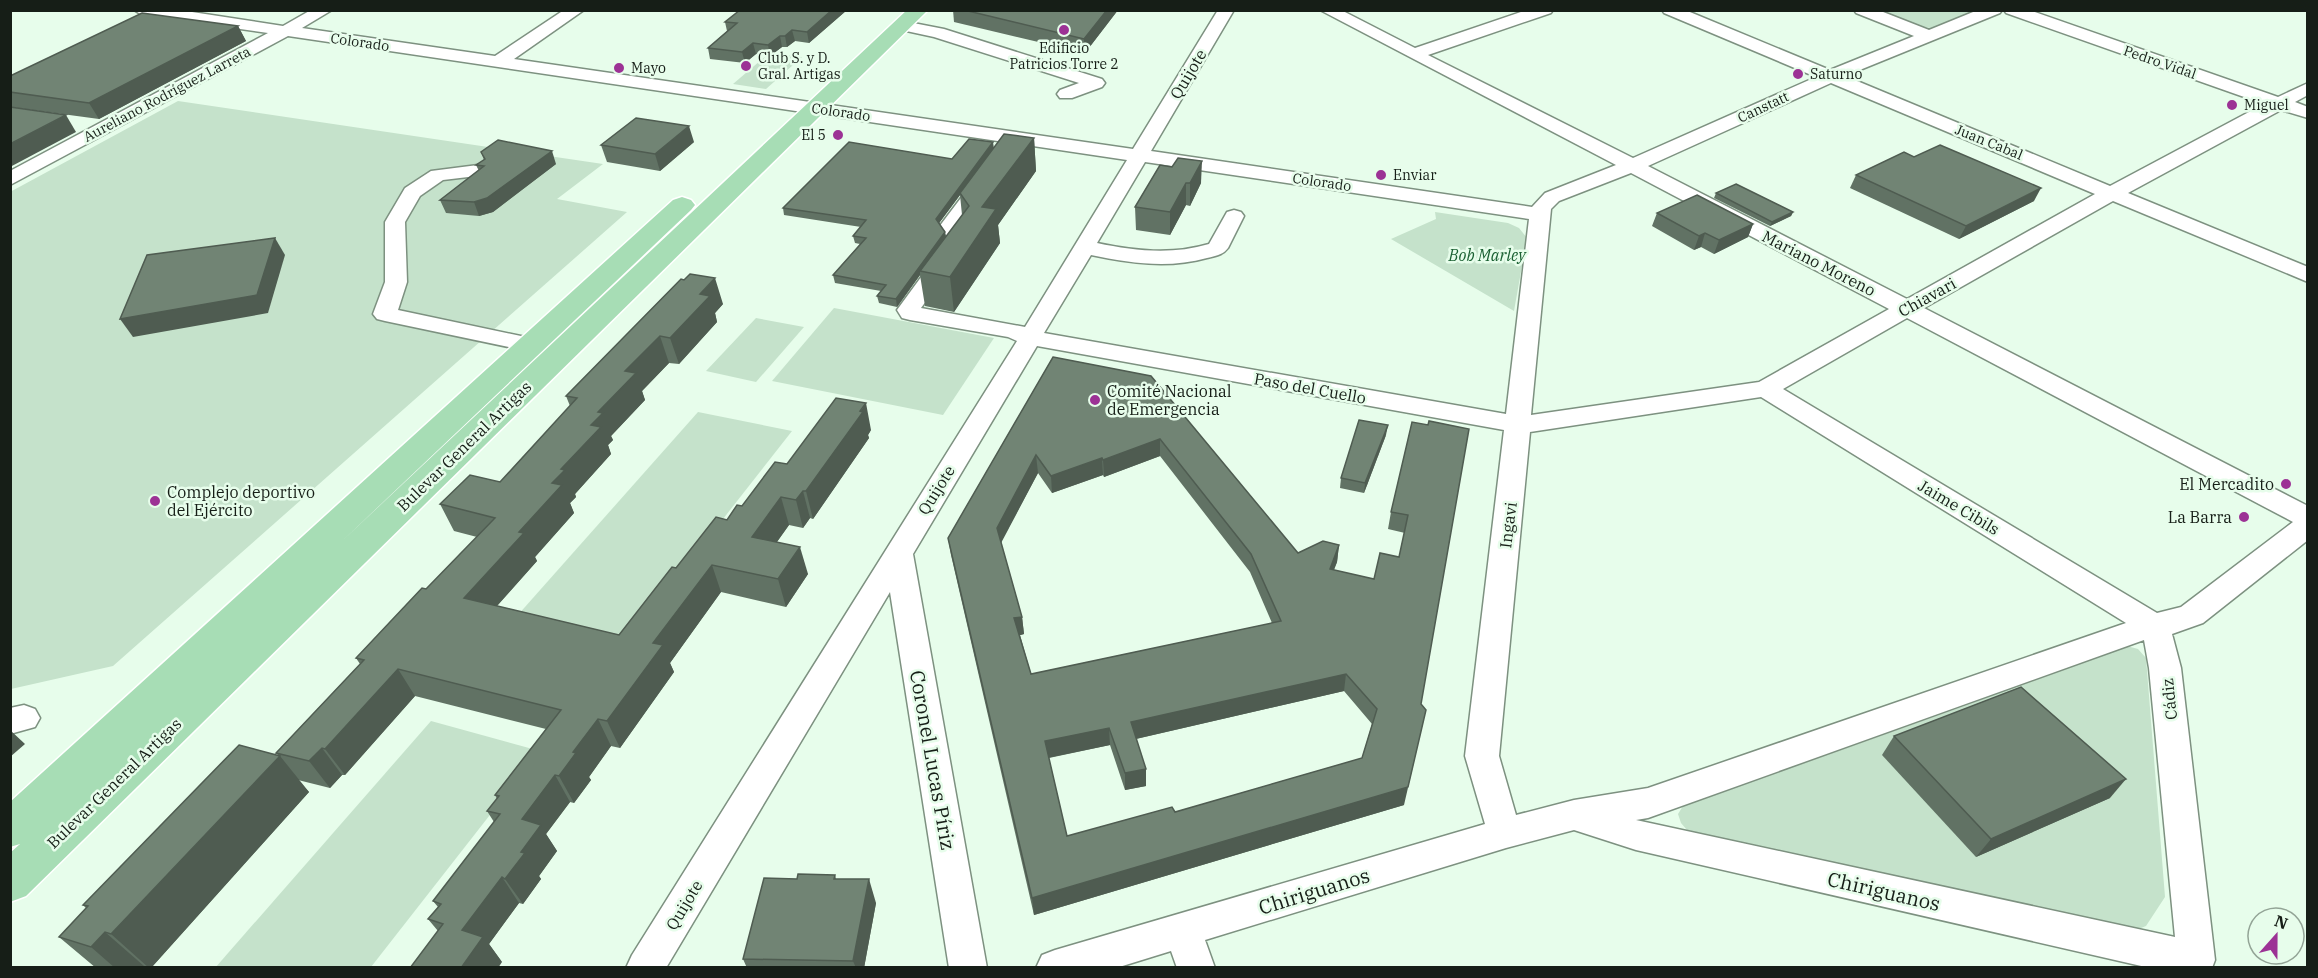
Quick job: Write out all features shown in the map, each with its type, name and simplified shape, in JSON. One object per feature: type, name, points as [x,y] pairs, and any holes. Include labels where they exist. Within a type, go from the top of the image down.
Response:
[{"type":"main road","name":"Bulevar General Artigas","points":[[10,882],[803,107],[898,18],[919,10]]},
{"type":"main road","name":"Bulevar General Artigas","points":[[10,829],[532,345],[803,107]]},
{"type":"street","name":"Colorado","points":[[142,10],[1540,214]]},
{"type":"street","name":"Aureliano Rodríguez Larreta","points":[[10,179],[324,10]]},
{"type":"street","points":[[498,62],[576,10]]},
{"type":"street","name":"Quijote","points":[[645,968],[1030,338],[1226,10]]},
{"type":"street","name":"Mariano Moreno","points":[[1328,10],[1633,166],[2307,518]]},
{"type":"street","points":[[1413,54],[1545,10]]},
{"type":"street","name":"Juan Cabal","points":[[1670,10],[2307,275]]},
{"type":"street","points":[[1862,10],[1928,36]]},
{"type":"street","name":"Canstatt","points":[[1540,214],[1541,208],[1552,197],[1633,166],[1830,77],[1994,10]]},
{"type":"street","name":"Pedro Vidal","points":[[2012,10],[2307,113]]},
{"type":"street","points":[[898,18],[1096,83],[1066,94]]},
{"type":"street","name":"Chiavari","points":[[1520,424],[1765,389],[2112,193],[2307,88]]},
{"type":"street","points":[[73,123],[104,128]]},
{"type":"street","name":"Paso del Cuello","points":[[1015,138],[950,226],[960,239],[908,310],[910,313],[1014,331],[1030,338],[1520,424]]},
{"type":"street","points":[[477,171],[438,175],[412,192],[395,222],[396,282],[385,314],[532,345]]},
{"type":"street","name":"Ingavi","points":[[1506,833],[1497,812],[1482,756],[1520,424],[1540,214]]},
{"type":"street","points":[[1085,247],[1121,255],[1161,260],[1197,255],[1217,248],[1234,216]]},
{"type":"street","name":"Jaime Cibils","points":[[1765,389],[2153,625]]},
{"type":"street","points":[[2153,625],[2176,622],[2192,615],[2307,525]]},
{"type":"street","name":"Coronel Lucas Píriz","points":[[898,552],[968,968]]},
{"type":"street","name":"Chiriguanos","points":[[1054,968],[1506,833],[1574,815],[1648,803],[2153,625]]},
{"type":"street","name":"Cádiz","points":[[2153,625],[2162,649],[2165,668],[2200,964]]},
{"type":"street","name":"Chiriguanos","points":[[1574,815],[1636,835],[2200,964]]},
{"type":"street","points":[[1183,930],[1196,968]]},
{"type":"green space","points":[[1876,11],[1977,11],[1934,28],[1927,28],[1897,20]]},
{"type":"green space","points":[[773,53],[802,57],[766,89],[733,84],[767,55]]},
{"type":"green space","name":"Complejo deportivo del Ejército","points":[[178,101],[603,164],[557,199],[627,212],[113,666],[11,689],[10,192]]},
{"type":"green space","name":"Bob Marley","points":[[1435,212],[1508,223],[1519,228],[1527,238],[1514,311],[1391,239],[1436,219]]},
{"type":"green space","points":[[834,308],[994,338],[943,415],[772,381]]},
{"type":"green space","points":[[756,318],[804,327],[756,382],[706,371]]},
{"type":"green space","points":[[698,412],[792,431],[625,644],[517,616]]},
{"type":"green space","points":[[2127,646],[2138,649],[2146,658],[2165,897],[2146,926],[2136,930],[1687,830],[1681,823],[1678,814],[1683,806],[1970,704],[2085,657]]},
{"type":"green space","points":[[431,721],[540,751],[371,967],[215,968]]},
{"type":"building","points":[[740,10],[832,10],[807,32],[792,30],[768,45],[753,43],[742,52],[708,48],[737,23],[725,22]]},
{"type":"building","points":[[964,10],[1107,10],[1084,39]]},
{"type":"building","points":[[142,13],[238,26],[89,103],[10,92],[10,76]]},
{"type":"building","points":[[10,107],[66,115],[10,144]]},
{"type":"building","points":[[636,118],[689,126],[655,154],[601,145]]},
{"type":"building","points":[[1004,134],[1034,138],[982,207],[996,209],[950,277],[920,271],[969,206],[960,193]]},
{"type":"building","points":[[969,139],[993,142],[936,219],[945,232],[896,299],[877,296],[886,285],[833,275],[866,238],[853,236],[866,220],[783,208],[849,142],[952,159]]},
{"type":"building","points":[[498,140],[552,151],[487,198],[474,202],[440,200],[484,166],[476,165],[485,159],[481,152]]},
{"type":"building","points":[[1940,145],[2041,188],[1966,226],[1856,175],[1904,152],[1914,157]]},
{"type":"building","points":[[1178,158],[1202,161],[1190,183],[1186,183],[1170,212],[1135,207],[1160,165],[1172,167]]},
{"type":"building","points":[[1736,184],[1793,212],[1772,222],[1716,193]]},
{"type":"building","points":[[1697,195],[1753,224],[1719,240],[1705,233],[1699,236],[1657,213]]},
{"type":"building","points":[[275,238],[257,295],[120,319],[147,255]]},
{"type":"building","points":[[690,274],[715,278],[700,294],[710,296],[670,338],[660,336],[625,371],[636,373],[598,412],[603,413],[591,425],[601,427],[561,469],[565,470],[552,483],[562,485],[519,532],[524,533],[464,598],[619,635],[672,567],[676,568],[716,517],[727,520],[737,505],[742,506],[775,462],[787,464],[836,398],[866,403],[860,411],[863,412],[806,491],[803,491],[796,500],[781,497],[752,537],[800,547],[778,579],[712,565],[653,643],[663,645],[607,721],[598,719],[573,752],[576,753],[559,776],[555,775],[522,819],[541,825],[521,852],[525,853],[505,879],[502,877],[462,930],[483,937],[461,968],[410,968],[443,924],[428,919],[441,904],[433,901],[500,814],[487,811],[499,796],[495,795],[561,710],[398,669],[325,749],[322,748],[309,761],[276,753],[364,660],[356,658],[422,588],[426,589],[495,518],[440,504],[470,475],[500,482],[577,398],[566,396],[681,279],[684,280]]},
{"type":"building","points":[[1053,357],[1151,376],[1298,553],[1323,541],[1339,545],[1330,569],[1374,579],[1380,553],[1399,557],[1408,515],[1391,512],[1412,422],[1428,425],[1429,421],[1469,429],[1421,704],[1426,710],[1408,787],[1032,898],[948,538]],"holes":[[[1160,439],[1251,554],[1281,621],[1031,674],[1014,618],[1022,617],[997,528],[1036,455],[1051,476]],[[1346,674],[1377,709],[1362,758],[1175,812],[1172,807],[1067,836],[1045,741],[1109,728],[1125,773],[1146,769],[1131,722]]]},
{"type":"building","points":[[1359,420],[1388,425],[1365,483],[1341,478]]},
{"type":"building","points":[[2021,687],[2126,779],[1991,839],[1894,736]]},
{"type":"building","points":[[239,745],[280,756],[111,934],[105,932],[91,947],[59,937],[88,906],[83,905]]},
{"type":"building","points":[[798,874],[835,875],[834,879],[869,879],[853,961],[743,959],[764,878],[797,879]]},
{"type":"place","name":"Edificio Patricios Torre 2","points":[[1064,30]]},
{"type":"place","name":"Club S. y D. Gral. Artigas","points":[[746,66]]},
{"type":"place","name":"Mayo","points":[[619,68]]},
{"type":"place","name":"Saturno","points":[[1798,74]]},
{"type":"place","name":"Miguel","points":[[2232,105]]},
{"type":"place","name":"El 5","points":[[838,135]]},
{"type":"place","name":"Enviar","points":[[1381,175]]},
{"type":"place","name":"Comité Nacional de Emergencia","points":[[1095,400]]},
{"type":"place","name":"El Mercadito","points":[[2286,484]]},
{"type":"place","name":"Complejo deportivo del Ejército","points":[[155,501]]},
{"type":"place","name":"La Barra","points":[[2244,517]]}]
